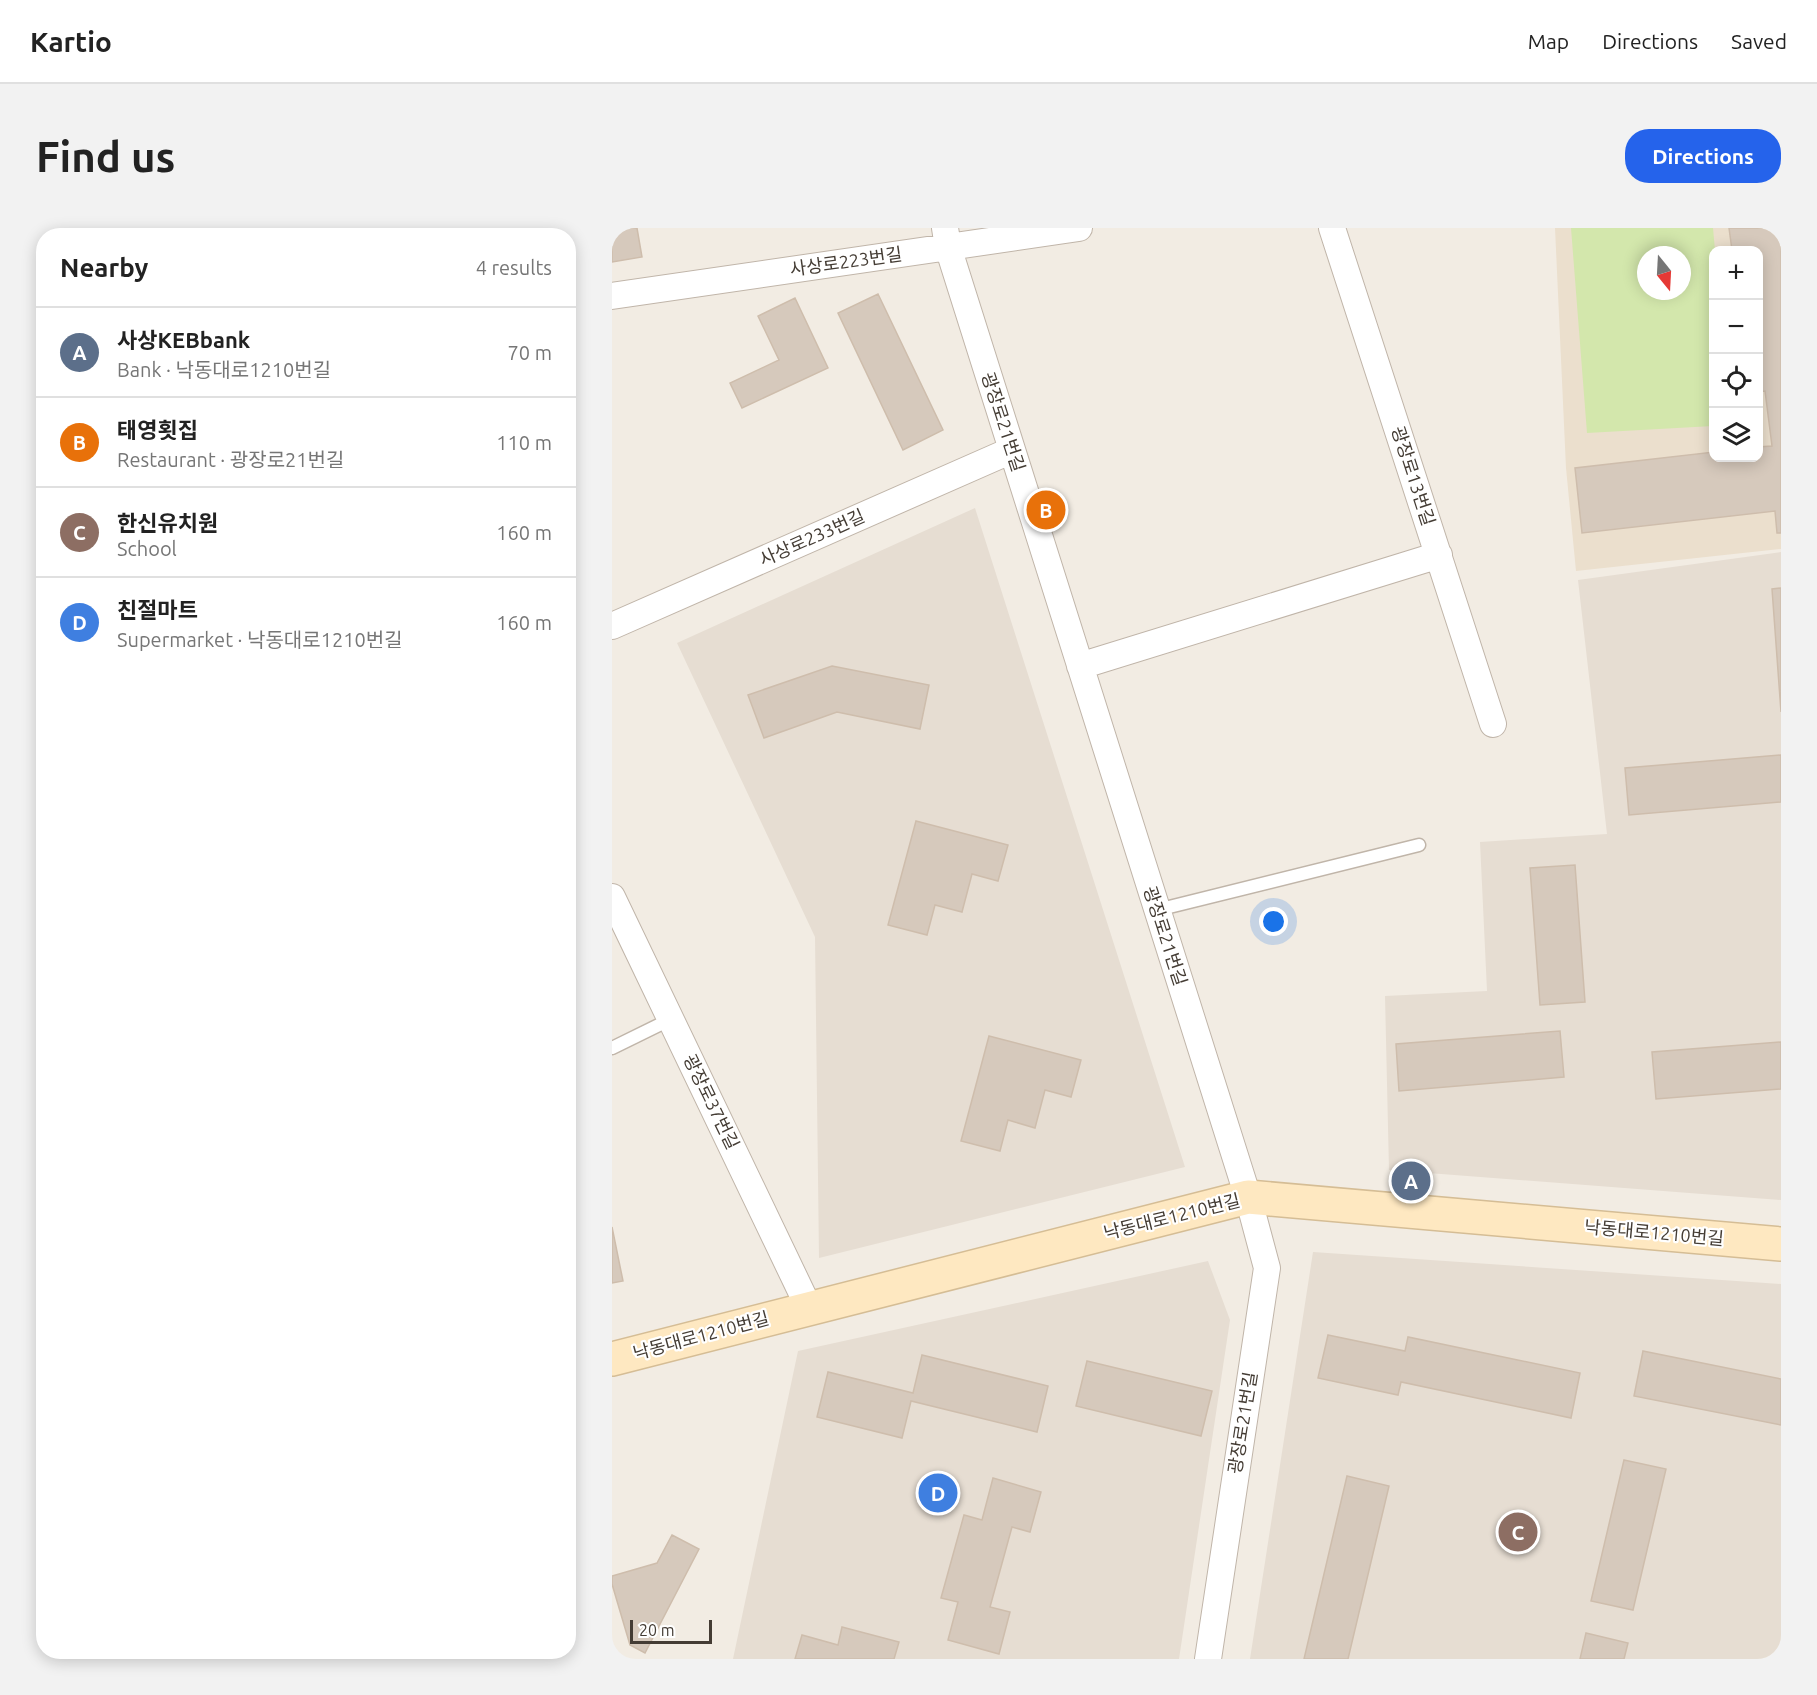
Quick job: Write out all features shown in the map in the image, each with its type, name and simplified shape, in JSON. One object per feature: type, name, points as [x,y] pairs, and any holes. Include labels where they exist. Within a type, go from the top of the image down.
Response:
[{"type":"street","name":"사상로223번길","points":[[612,296],[946,238],[1079,228]]},
{"type":"street","name":"광장로13번길","points":[[1332,228],[1492,723]]},
{"type":"street","name":"광장로21번길","points":[[946,238],[1248,1197],[1267,1268],[1208,1659]]},
{"type":"street","name":"사상로233번길","points":[[612,626],[1011,450]]},
{"type":"street","points":[[1080,666],[1439,555]]},
{"type":"street","name":"광장로37번길","points":[[612,897],[809,1308]]},
{"type":"street","name":"낙동대로1210번길","points":[[612,1359],[1248,1197],[1781,1244]]},
{"type":"lane","points":[[1157,910],[1419,845]]},
{"type":"lane","points":[[612,1048],[671,1019]]},
{"type":"shaded area","points":[[1555,228],[1781,228],[1781,549],[1576,571],[1566,468]]},
{"type":"shaded area","points":[[975,508],[1185,1167],[819,1258],[815,937],[677,643]]},
{"type":"shaded area","points":[[1781,552],[1781,1200],[1389,1170],[1385,996],[1487,991],[1480,842],[1607,834],[1578,580]]},
{"type":"shaded area","points":[[1313,1252],[1781,1284],[1781,1659],[1250,1659]]},
{"type":"shaded area","points":[[1208,1261],[1230,1320],[1179,1659],[733,1659],[798,1351]]},
{"type":"green space","points":[[1571,228],[1713,228],[1715,246],[1709,246],[1709,426],[1587,433]]},
{"type":"building","points":[[612,228],[637,228],[642,257],[612,262]]},
{"type":"building","points":[[1729,228],[1781,228],[1781,533],[1777,533],[1775,511],[1582,533],[1575,468],[1709,453],[1709,462],[1763,462],[1763,447],[1772,446],[1765,391],[1763,391],[1763,246],[1731,246]]},
{"type":"building","points":[[878,294],[943,430],[903,450],[838,313]]},
{"type":"building","points":[[795,298],[828,368],[742,408],[730,383],[779,360],[758,316]]},
{"type":"building","points":[[1781,588],[1781,712],[1772,589]]},
{"type":"building","points":[[832,666],[929,685],[920,729],[837,712],[764,738],[748,695]]},
{"type":"building","points":[[1781,755],[1781,802],[1629,815],[1625,768]]},
{"type":"building","points":[[916,821],[1008,845],[998,881],[972,874],[962,912],[935,905],[927,935],[888,925]]},
{"type":"building","points":[[1575,865],[1585,1002],[1540,1005],[1530,868]]},
{"type":"building","points":[[1560,1031],[1564,1077],[1399,1091],[1396,1044]]},
{"type":"building","points":[[989,1036],[1081,1060],[1071,1097],[1045,1090],[1035,1128],[1008,1120],[1000,1151],[961,1141]]},
{"type":"building","points":[[1781,1042],[1781,1089],[1656,1099],[1652,1052]]},
{"type":"building","points":[[612,1227],[623,1281],[612,1283]]},
{"type":"building","points":[[1328,1335],[1405,1351],[1408,1337],[1580,1373],[1571,1418],[1401,1382],[1398,1395],[1318,1378]]},
{"type":"building","points":[[1643,1351],[1781,1379],[1781,1425],[1634,1396]]},
{"type":"building","points":[[922,1355],[1048,1386],[1037,1432],[911,1401],[902,1438],[817,1417],[828,1372],[913,1393]]},
{"type":"building","points":[[1087,1361],[1212,1391],[1201,1436],[1076,1406]]},
{"type":"building","points":[[1624,1460],[1666,1469],[1633,1610],[1591,1601]]},
{"type":"building","points":[[1347,1476],[1389,1486],[1348,1659],[1304,1659]]},
{"type":"building","points":[[993,1478],[1041,1492],[1030,1532],[1012,1527],[990,1607],[1010,1612],[999,1654],[948,1640],[958,1602],[941,1598],[964,1515],[982,1520]]},
{"type":"building","points":[[672,1535],[699,1549],[645,1653],[630,1645],[612,1584],[612,1576],[657,1563]]},
{"type":"building","points":[[842,1627],[899,1642],[894,1659],[795,1659],[802,1635],[838,1645]]},
{"type":"building","points":[[1586,1633],[1628,1643],[1624,1659],[1580,1659]]},
{"type":"place","name":"태영횟집","points":[[1046,510]]},
{"type":"place","name":"사상KEBbank","points":[[1411,1181]]},
{"type":"place","name":"친절마트","points":[[938,1493]]},
{"type":"place","name":"한신유치원","points":[[1518,1532]]}]
